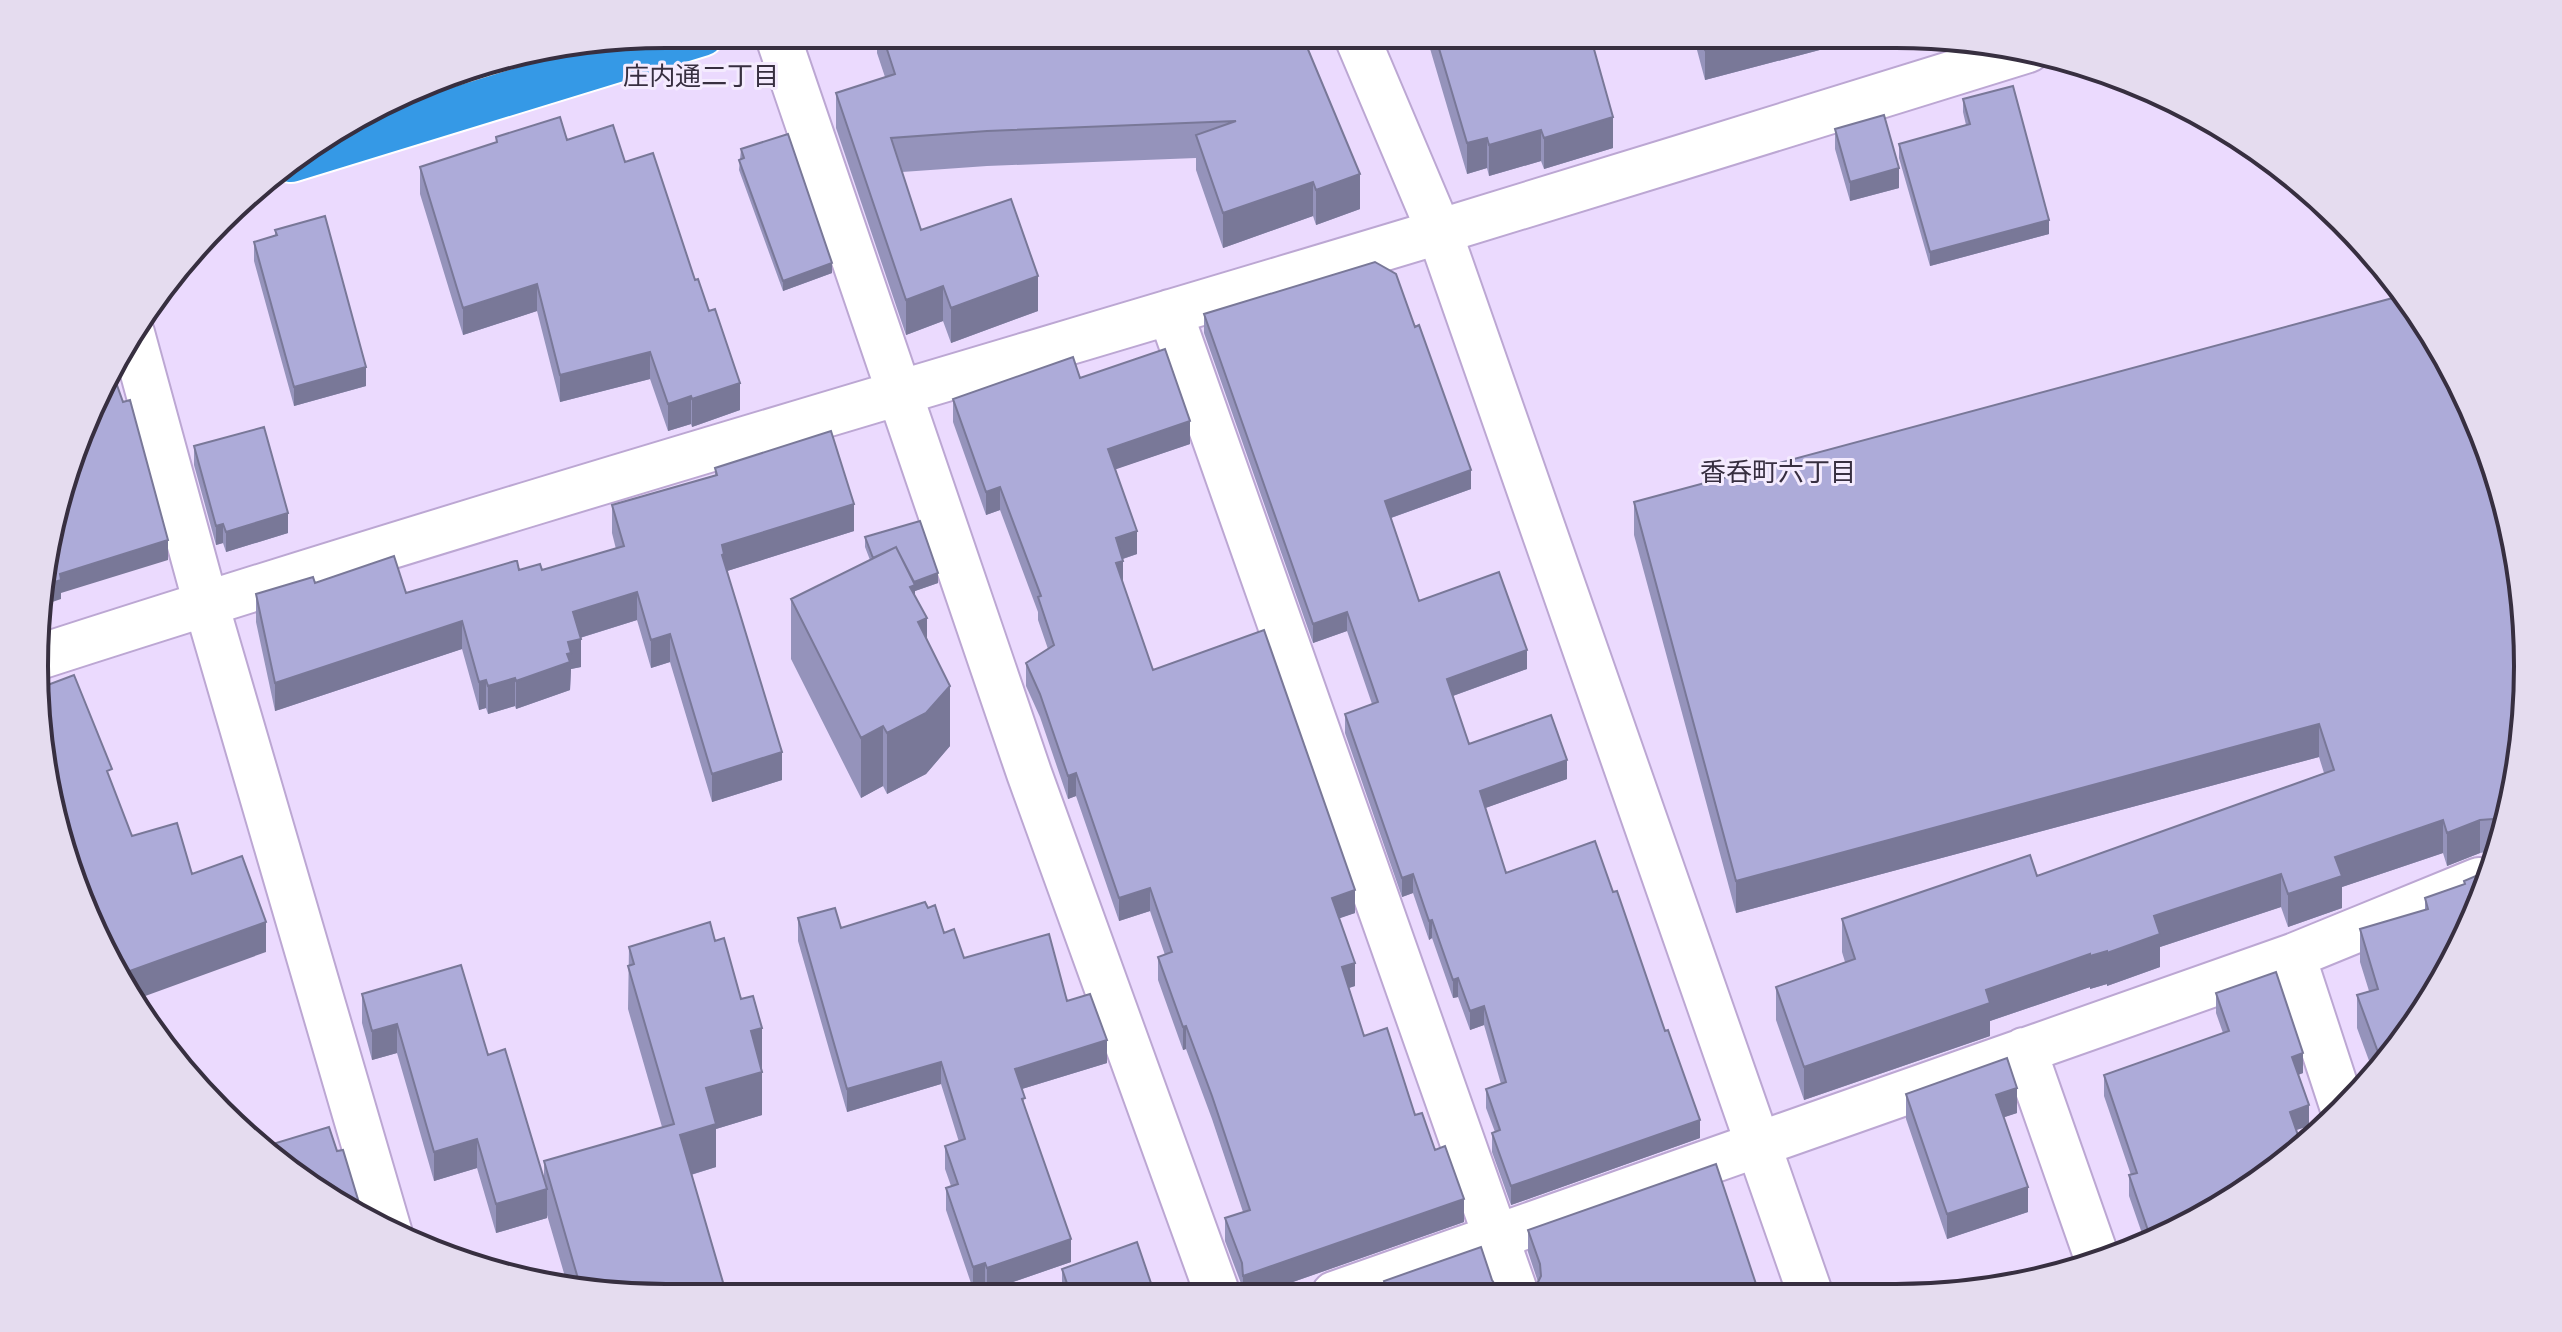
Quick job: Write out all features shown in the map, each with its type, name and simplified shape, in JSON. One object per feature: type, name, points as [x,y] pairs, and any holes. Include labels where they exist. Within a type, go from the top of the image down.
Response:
[{"type":"highway","points":[[329,148],[655,48]]},
{"type":"street","points":[[782,48],[1029,773],[1214,1284]]},
{"type":"street","points":[[1362,48],[1439,231],[1807,1284]]},
{"type":"street","points":[[48,654],[898,392],[1439,231],[2003,58]]},
{"type":"street","points":[[1170,312],[1512,1284]]},
{"type":"street","points":[[136,349],[206,604],[385,1216]]},
{"type":"street","points":[[1362,1284],[2293,956],[2475,882]]},
{"type":"street","points":[[2293,956],[2339,1097]]},
{"type":"street","points":[[2024,1050],[2095,1251]]},
{"type":"building","points":[[887,48],[1307,48],[1360,174],[1316,190],[1313,182],[1223,213],[1196,135],[1236,121],[891,138],[921,230],[1011,199],[1038,276],[951,308],[943,286],[906,300],[836,93],[895,74]]},
{"type":"building","points":[[1439,48],[1594,48],[1613,117],[1544,138],[1541,130],[1489,145],[1487,138],[1467,143]]},
{"type":"building","points":[[2013,86],[2049,220],[1930,252],[1899,144],[1970,124],[1963,99]]},
{"type":"building","points":[[1884,115],[1899,168],[1850,182],[1835,129]]},
{"type":"building","points":[[560,117],[567,140],[613,125],[625,162],[653,153],[695,280],[698,279],[709,311],[715,309],[740,383],[668,404],[650,352],[560,375],[537,284],[463,308],[420,167],[497,142],[496,137]]},
{"type":"building","points":[[788,134],[832,263],[783,281],[739,160],[744,158],[741,149]]},
{"type":"building","points":[[325,216],[366,367],[294,387],[254,242],[277,235],[275,230]]},
{"type":"building","points":[[1375,262],[1396,274],[1415,327],[1419,325],[1471,470],[1385,501],[1419,601],[1499,572],[1527,650],[1447,679],[1469,744],[1551,715],[1567,760],[1480,791],[1506,873],[1595,841],[1613,892],[1617,891],[1665,1031],[1668,1030],[1700,1120],[1511,1186],[1492,1133],[1500,1130],[1486,1089],[1506,1082],[1484,1006],[1470,1011],[1458,978],[1453,980],[1413,874],[1402,878],[1345,714],[1378,702],[1347,612],[1313,624],[1204,314]]},
{"type":"building","points":[[2392,298],[2431,357],[2467,430],[2493,506],[2502,545],[2513,626],[2513,706],[2509,747],[2494,820],[2480,820],[2447,833],[2443,820],[2335,857],[2342,876],[2288,894],[2281,874],[2154,916],[2160,934],[2107,953],[2090,954],[1986,990],[1990,1003],[1804,1067],[1776,987],[1855,959],[1842,919],[2030,855],[2037,876],[2334,770],[2319,724],[1736,881],[1634,502]]},
{"type":"building","points":[[1165,349],[1190,421],[1108,449],[1137,531],[1116,538],[1123,561],[1116,563],[1153,670],[1264,630],[1355,890],[1332,898],[1355,963],[1342,967],[1364,1036],[1387,1028],[1415,1115],[1422,1113],[1435,1150],[1445,1146],[1464,1199],[1243,1276],[1242,1263],[1225,1218],[1250,1210],[1212,1096],[1158,957],[1172,952],[1150,888],[1119,898],[1076,773],[1068,776],[1026,663],[1054,645],[1038,597],[1041,596],[1000,487],[986,492],[953,399],[1073,357],[1080,378]]},
{"type":"building","points":[[117,384],[123,402],[130,400],[168,540],[60,574],[61,580],[53,582],[69,506],[95,430]]},
{"type":"building","points":[[264,427],[288,513],[226,532],[223,524],[216,526],[194,446]]},
{"type":"building","points":[[831,431],[854,504],[722,545],[722,555],[782,752],[712,774],[670,634],[651,640],[637,592],[573,612],[581,639],[568,642],[570,662],[516,681],[515,678],[488,686],[486,680],[479,682],[462,621],[275,683],[256,594],[313,577],[315,583],[394,556],[406,593],[515,561],[519,570],[540,564],[542,570],[624,546],[612,505],[717,475],[715,468]]},
{"type":"building","points":[[920,521],[938,573],[914,582],[896,547],[873,558],[865,537]]},
{"type":"building","points":[[896,547],[915,585],[910,587],[927,618],[918,622],[950,686],[926,713],[887,733],[883,726],[861,738],[791,599]]},
{"type":"building","points":[[74,675],[112,769],[107,771],[132,836],[177,823],[192,874],[242,856],[266,922],[130,971],[131,975],[95,902],[69,826],[53,747],[48,685]]},
{"type":"building","points":[[2477,875],[2431,975],[2378,1052],[2357,995],[2378,989],[2360,929],[2428,909],[2425,898],[2465,884],[2464,881]]},
{"type":"building","points":[[925,902],[928,908],[935,905],[944,933],[954,929],[964,958],[1049,934],[1067,1001],[1090,994],[1107,1040],[1015,1069],[1025,1098],[1022,1099],[1071,1239],[987,1268],[985,1263],[973,1267],[946,1188],[958,1184],[945,1146],[965,1139],[941,1062],[847,1089],[798,918],[835,908],[841,928]]},
{"type":"building","points":[[710,922],[715,941],[724,938],[741,999],[753,996],[762,1028],[751,1031],[762,1072],[706,1088],[716,1124],[680,1135],[723,1284],[626,1283],[578,1278],[544,1161],[674,1124],[628,966],[634,964],[629,947]]},
{"type":"building","points":[[461,965],[488,1055],[505,1049],[547,1189],[496,1204],[477,1139],[434,1152],[397,1024],[372,1031],[362,994]]},
{"type":"building","points":[[2276,972],[2303,1053],[2292,1057],[2309,1105],[2290,1112],[2298,1135],[2272,1156],[2205,1201],[2148,1230],[2129,1175],[2137,1173],[2104,1075],[2229,1031],[2216,993]]},
{"type":"building","points":[[2007,1058],[2017,1088],[1996,1095],[2028,1187],[1947,1214],[1906,1094]]},
{"type":"building","points":[[329,1127],[337,1151],[343,1150],[359,1202],[323,1180],[274,1143]]},
{"type":"building","points":[[1716,1164],[1756,1284],[1537,1284],[1541,1276],[1540,1264],[1528,1230]]},
{"type":"building","points":[[1137,1242],[1151,1284],[1067,1284],[1062,1269]]},
{"type":"building","points":[[1481,1247],[1495,1284],[1385,1284],[1384,1281]]},
{"type":"district","name":"庄内通二丁目","points":[[701,76]]},
{"type":"district","name":"香呑町六丁目","points":[[1778,472]]}]
